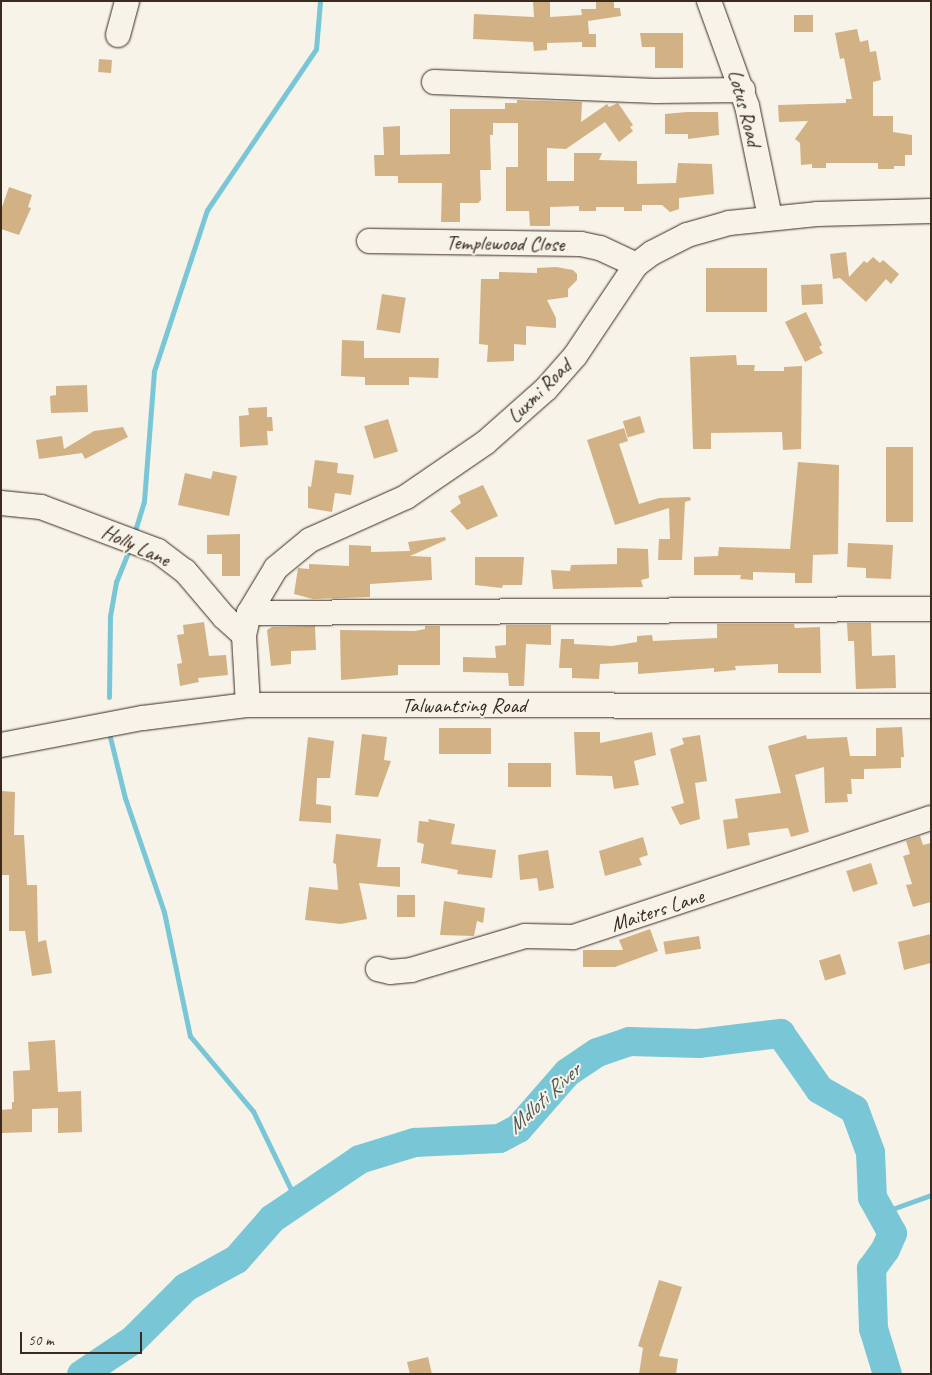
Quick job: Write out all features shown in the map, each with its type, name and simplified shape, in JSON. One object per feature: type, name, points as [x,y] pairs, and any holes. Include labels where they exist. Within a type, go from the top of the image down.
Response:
[{"type":"street","points":[[118,34],[127,1]]},
{"type":"street","name":"Lotus Road","points":[[709,1],[743,90],[770,217]]},
{"type":"street","points":[[434,82],[656,91],[743,90]]},
{"type":"street","name":"Luxmi Road","points":[[247,624],[276,568],[310,540],[391,505],[443,474],[485,443],[546,389],[575,356],[636,266],[687,235],[729,223],[770,217],[931,211]]},
{"type":"street","name":"Templewood Close","points":[[369,241],[581,244],[600,248],[636,266]]},
{"type":"street","name":"Holly Lane","points":[[1,503],[41,507],[158,551],[185,571],[224,617],[247,624]]},
{"type":"street","points":[[248,705],[247,624],[931,609]]},
{"type":"street","name":"Talwantsing Road","points":[[1,745],[143,718],[248,705],[931,706]]},
{"type":"street","name":"Maiters Lane","points":[[378,969],[390,972],[411,970],[525,936],[573,937],[931,818]]},
{"type":"building","points":[[533,1],[550,1],[550,17],[582,15],[581,9],[596,9],[596,1],[614,1],[614,8],[620,8],[621,16],[588,21],[589,34],[596,34],[596,47],[582,47],[582,42],[547,43],[547,50],[534,51],[533,42],[473,39],[474,14],[534,17]]},
{"type":"building","points":[[794,15],[813,15],[813,32],[794,32]]},
{"type":"building","points":[[857,29],[860,42],[868,40],[870,52],[876,51],[881,80],[873,82],[873,116],[893,116],[893,132],[912,135],[912,155],[905,155],[905,166],[894,166],[894,169],[878,169],[878,163],[826,163],[826,168],[812,168],[812,164],[801,165],[800,143],[795,139],[808,121],[779,122],[778,105],[846,103],[846,99],[852,99],[844,58],[840,59],[835,33]]},
{"type":"building","points":[[640,33],[683,33],[683,68],[655,68],[655,47],[642,47]]},
{"type":"building","points":[[99,59],[112,60],[111,73],[98,72]]},
{"type":"building","points":[[517,100],[582,102],[581,122],[607,104],[609,107],[618,103],[633,125],[630,127],[633,131],[619,142],[605,122],[566,149],[547,148],[547,181],[574,181],[574,153],[602,153],[599,160],[637,161],[637,184],[676,183],[678,163],[712,164],[714,194],[679,198],[679,209],[670,212],[662,205],[642,205],[642,211],[624,211],[624,207],[596,207],[596,211],[579,211],[579,206],[550,207],[550,226],[530,226],[529,211],[506,211],[506,167],[518,167],[518,123],[493,123],[493,135],[490,135],[491,170],[480,170],[481,200],[478,203],[460,203],[460,222],[441,222],[442,183],[398,183],[398,176],[375,176],[374,155],[384,155],[383,127],[400,126],[400,155],[450,154],[450,109],[505,109],[505,103],[517,103]]},
{"type":"building","points":[[718,112],[719,135],[688,139],[688,134],[665,134],[665,114]]},
{"type":"building","points":[[9,187],[32,195],[28,207],[31,208],[19,235],[1,229],[1,210]]},
{"type":"building","points":[[846,252],[849,277],[864,261],[867,263],[873,257],[880,263],[883,260],[899,274],[891,284],[886,279],[866,302],[840,278],[833,279],[830,254]]},
{"type":"building","points":[[556,267],[573,270],[577,274],[577,280],[568,289],[568,297],[547,300],[556,318],[556,328],[526,326],[526,345],[514,344],[514,361],[487,362],[488,345],[479,344],[481,279],[499,279],[499,272],[537,273],[537,268]]},
{"type":"building","points":[[706,268],[767,268],[767,312],[706,312]]},
{"type":"building","points":[[822,284],[823,304],[802,305],[801,285]]},
{"type":"building","points":[[382,294],[406,298],[400,333],[376,330]]},
{"type":"building","points":[[806,312],[822,345],[819,347],[823,353],[805,362],[785,322]]},
{"type":"building","points":[[342,340],[364,341],[364,358],[439,358],[438,378],[409,377],[409,385],[365,385],[365,377],[341,376]]},
{"type":"building","points":[[736,355],[737,365],[755,365],[754,371],[784,371],[784,367],[802,366],[801,449],[783,450],[782,432],[711,433],[711,449],[693,449],[690,357]]},
{"type":"building","points":[[87,385],[88,412],[51,413],[50,396],[56,395],[56,386]]},
{"type":"building","points":[[267,407],[267,417],[272,417],[273,431],[267,431],[268,445],[240,447],[239,416],[249,415],[248,408]]},
{"type":"building","points":[[640,416],[645,432],[628,438],[623,421]]},
{"type":"building","points":[[388,419],[398,452],[374,459],[364,426]]},
{"type":"building","points":[[123,427],[128,437],[85,459],[82,453],[39,459],[36,440],[62,436],[64,449],[94,431]]},
{"type":"building","points":[[624,428],[628,441],[619,444],[639,504],[659,498],[690,497],[691,500],[685,502],[682,560],[658,560],[659,539],[670,539],[669,508],[615,525],[587,440]]},
{"type":"building","points":[[886,447],[913,447],[913,522],[886,522]]},
{"type":"building","points":[[315,460],[338,463],[337,473],[354,475],[351,495],[335,493],[332,512],[308,508],[308,486],[311,487]]},
{"type":"building","points":[[798,462],[839,465],[838,554],[813,555],[812,583],[795,583],[795,573],[753,572],[753,580],[740,579],[741,575],[694,575],[694,557],[718,556],[719,547],[790,549]]},
{"type":"building","points":[[213,471],[237,476],[229,516],[178,505],[185,473],[211,479]]},
{"type":"building","points":[[483,485],[498,516],[467,530],[450,511],[461,503],[458,496]]},
{"type":"building","points":[[240,534],[240,576],[222,576],[222,554],[207,554],[207,535]]},
{"type":"building","points":[[445,537],[446,540],[410,556],[431,557],[432,580],[370,584],[370,597],[313,599],[294,594],[298,568],[309,569],[309,564],[349,566],[349,545],[371,546],[371,552],[410,551],[408,542]]},
{"type":"building","points":[[848,543],[893,545],[891,579],[866,578],[866,568],[847,567]]},
{"type":"building","points":[[617,548],[648,549],[649,578],[641,580],[643,587],[553,589],[551,570],[570,571],[571,565],[617,564]]},
{"type":"building","points":[[475,557],[524,557],[522,585],[503,585],[502,588],[475,585]]},
{"type":"building","points":[[204,622],[209,656],[226,655],[228,675],[198,678],[199,682],[180,686],[177,664],[182,663],[177,635],[184,634],[183,625]]},
{"type":"building","points":[[847,623],[871,623],[872,656],[895,655],[896,688],[856,689],[854,641],[848,641]]},
{"type":"building","points":[[717,624],[794,624],[795,628],[820,627],[821,673],[778,673],[778,664],[735,666],[736,670],[714,672],[714,668],[638,674],[638,662],[600,664],[599,679],[572,678],[572,668],[559,668],[561,639],[574,639],[574,644],[612,646],[637,642],[637,636],[652,635],[653,641],[717,638]]},
{"type":"building","points":[[506,625],[551,625],[551,645],[526,644],[524,686],[509,686],[508,673],[463,672],[463,657],[496,658],[495,646],[506,645]]},
{"type":"building","points":[[315,626],[316,650],[291,651],[291,664],[271,666],[267,630],[272,627]]},
{"type":"building","points":[[425,626],[440,626],[440,665],[398,665],[398,675],[341,680],[340,630],[415,631],[425,629]]},
{"type":"building","points":[[902,727],[904,757],[901,757],[901,768],[864,769],[864,779],[851,779],[852,794],[847,794],[848,802],[825,803],[824,767],[795,775],[809,832],[791,837],[788,828],[748,833],[750,845],[727,849],[723,820],[738,818],[735,799],[781,793],[768,746],[806,735],[807,739],[847,737],[850,756],[876,756],[876,728]]},
{"type":"building","points":[[439,728],[491,728],[491,754],[439,754]]},
{"type":"building","points":[[574,732],[600,732],[600,743],[652,732],[656,755],[634,761],[639,785],[614,789],[612,776],[576,775]]},
{"type":"building","points":[[362,734],[387,737],[384,760],[391,761],[378,797],[355,795]]},
{"type":"building","points":[[700,735],[707,781],[695,783],[700,819],[680,825],[671,807],[684,803],[670,749],[684,744],[682,738]]},
{"type":"building","points":[[308,737],[334,741],[330,778],[317,778],[316,804],[331,806],[331,823],[299,821]]},
{"type":"building","points":[[508,763],[551,763],[551,787],[508,787]]},
{"type":"building","points":[[1,791],[15,792],[14,835],[24,835],[27,885],[37,885],[38,942],[46,940],[52,973],[32,976],[25,931],[9,931],[9,875],[1,875]]},
{"type":"building","points":[[428,819],[455,824],[451,844],[496,850],[492,878],[457,874],[458,870],[421,863],[424,844],[417,842],[419,821],[429,822]]},
{"type":"building","points":[[336,834],[381,839],[377,867],[400,867],[400,887],[359,883],[367,919],[341,924],[305,920],[309,887],[338,890],[336,864],[333,863]]},
{"type":"building","points":[[920,836],[923,845],[931,843],[931,902],[913,907],[906,885],[912,884],[903,856],[910,854],[906,841]]},
{"type":"building","points":[[643,837],[648,855],[639,858],[642,865],[605,876],[599,851]]},
{"type":"building","points":[[548,850],[554,888],[539,891],[537,878],[520,880],[518,855]]},
{"type":"building","points":[[871,863],[878,884],[853,892],[846,871]]},
{"type":"building","points":[[397,895],[415,895],[415,917],[397,917]]},
{"type":"building","points":[[444,901],[485,908],[483,923],[477,921],[474,936],[440,935]]},
{"type":"building","points":[[650,929],[658,951],[615,967],[583,967],[583,950],[623,950],[619,940]]},
{"type":"building","points":[[931,934],[931,963],[904,970],[898,942]]},
{"type":"building","points":[[699,936],[701,949],[665,954],[663,942]]},
{"type":"building","points":[[840,954],[846,974],[825,981],[819,960]]},
{"type":"building","points":[[55,1040],[58,1092],[81,1091],[82,1132],[58,1133],[58,1108],[32,1109],[32,1132],[1,1133],[1,1110],[12,1109],[12,1102],[14,1102],[13,1071],[30,1070],[28,1042]]},
{"type":"building","points":[[659,1280],[682,1287],[659,1356],[678,1359],[676,1374],[639,1374],[643,1348],[638,1346]]},
{"type":"building","points":[[428,1357],[432,1374],[410,1374],[407,1362]]},
{"type":"waterway","points":[[134,534],[144,501],[154,371],[207,210],[316,49],[320,1]]},
{"type":"waterway","points":[[109,697],[110,616],[116,582],[130,547]]},
{"type":"waterway","points":[[109,733],[125,798],[164,912],[190,1036],[253,1111],[297,1202]]},
{"type":"waterway","name":"Mdloti River","points":[[81,1374],[132,1340],[185,1287],[236,1259],[272,1218],[359,1159],[414,1142],[499,1138],[518,1128],[567,1072],[597,1052],[629,1041],[698,1043],[780,1033],[819,1089],[854,1109],[870,1152],[872,1197],[892,1233],[885,1249],[871,1268],[873,1328],[887,1374]]},
{"type":"waterway","points":[[881,1213],[931,1195]]}]
